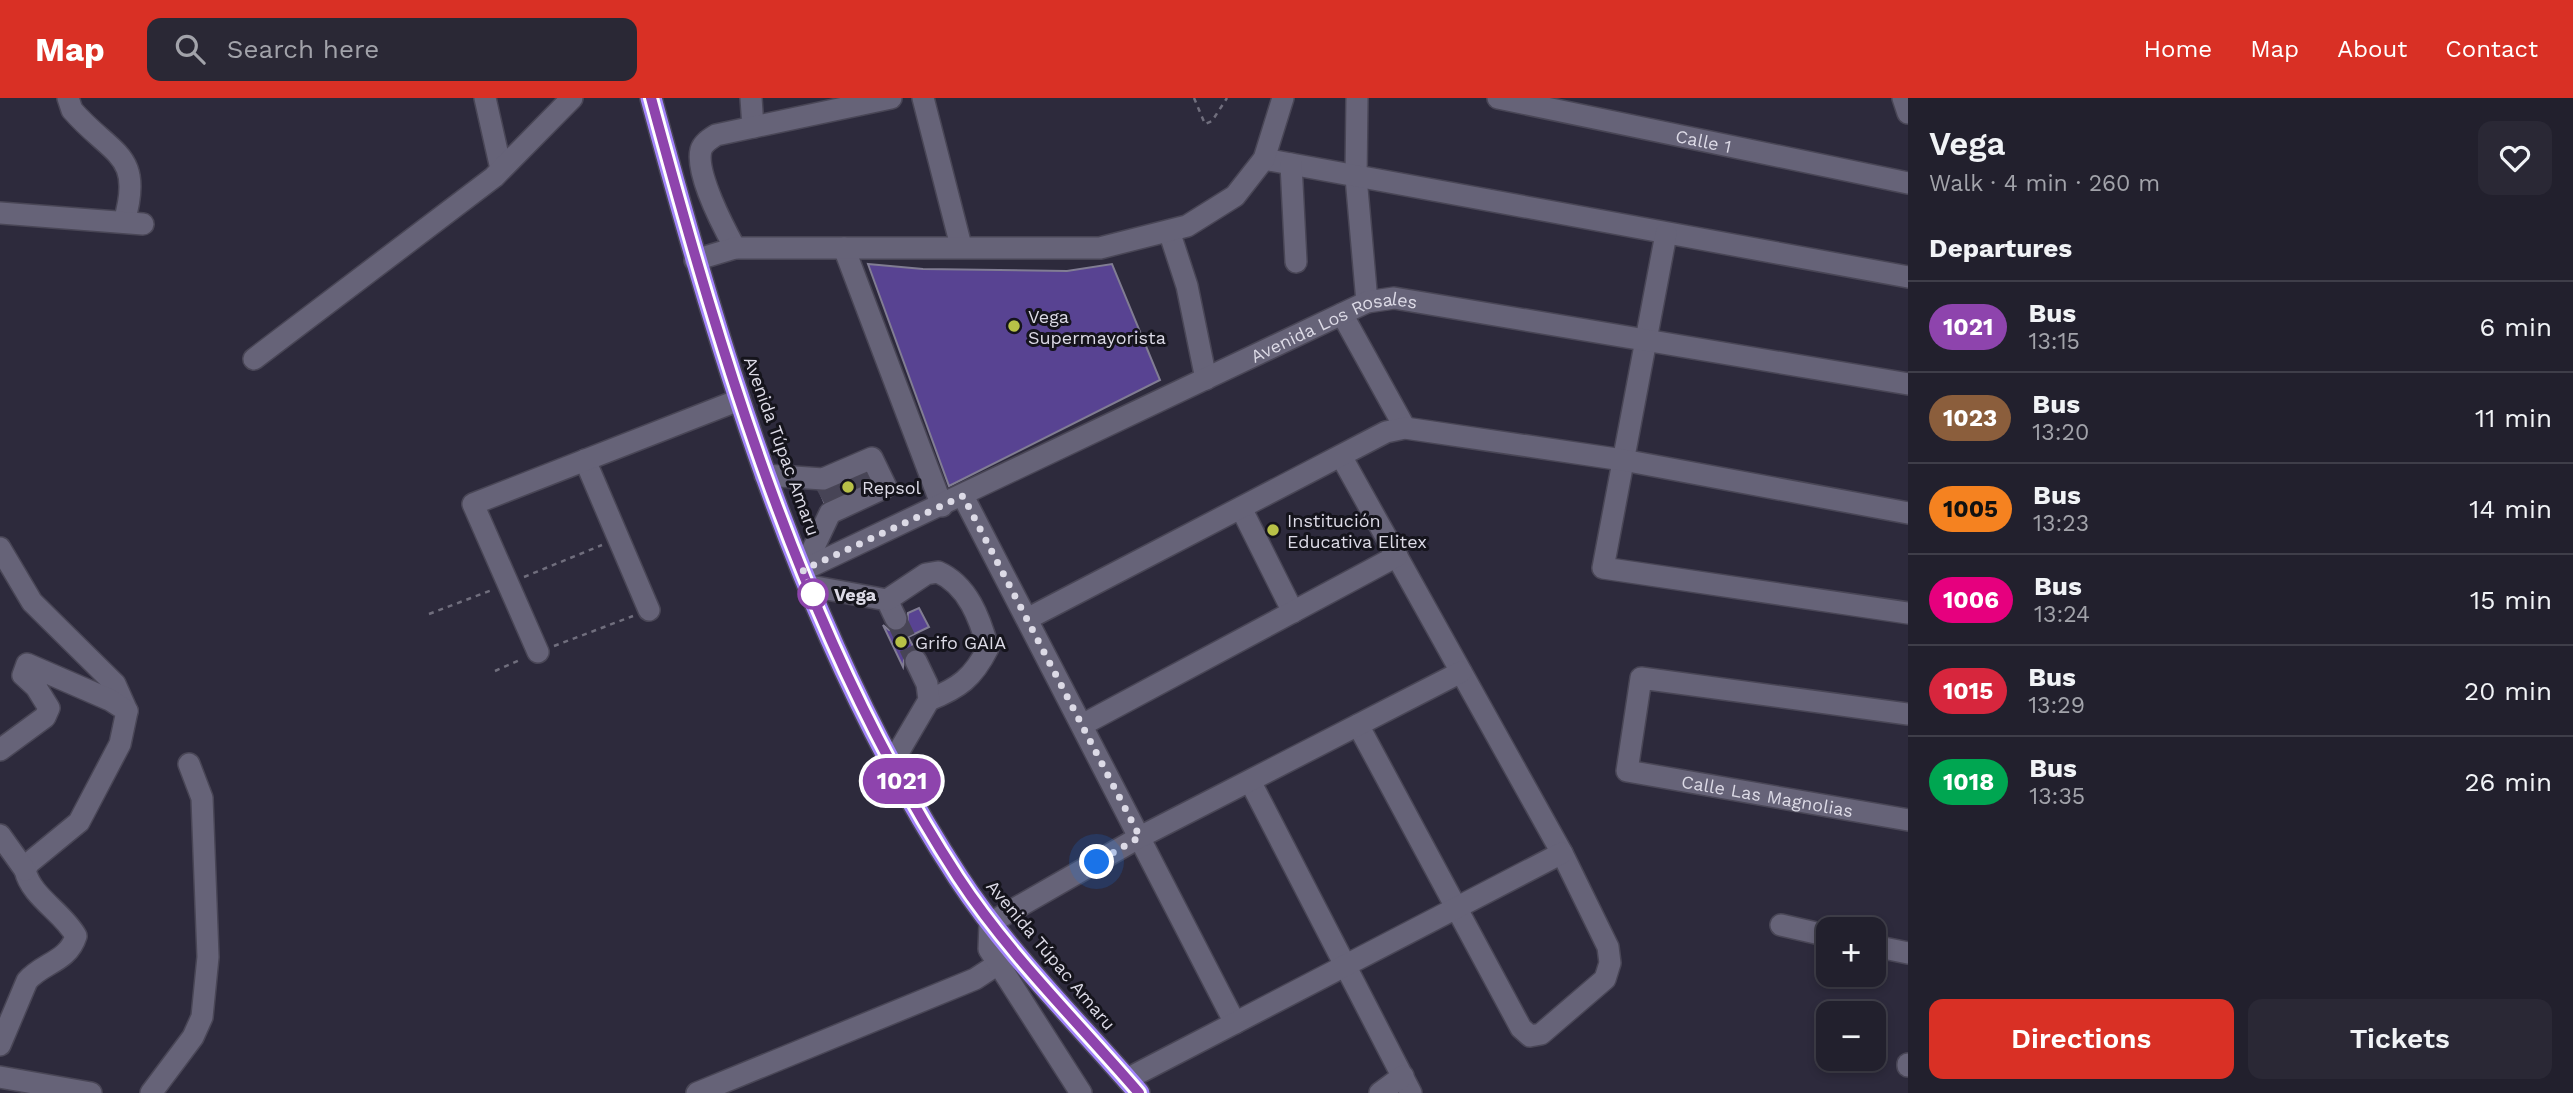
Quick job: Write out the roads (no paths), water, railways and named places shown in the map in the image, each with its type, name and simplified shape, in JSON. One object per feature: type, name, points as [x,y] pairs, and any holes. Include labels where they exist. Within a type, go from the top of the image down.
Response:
[{"type":"highway","name":"Avenida Túpac Amaru","points":[[651,98],[695,260],[765,475],[806,578],[872,726],[923,821],[990,923],[1133,1086]]},
{"type":"street","points":[[0,213],[133,223],[129,170],[72,110],[68,98]]},
{"type":"street","points":[[485,98],[501,169]]},
{"type":"street","points":[[254,359],[501,169],[572,98]]},
{"type":"street","points":[[751,98],[753,127]]},
{"type":"street","points":[[735,248],[720,222],[706,181],[701,151],[706,142],[716,135],[841,103],[891,98]]},
{"type":"street","points":[[923,98],[961,246]]},
{"type":"street","points":[[695,260],[735,248],[1100,248],[1187,226],[1235,196],[1264,159],[1283,98]]},
{"type":"street","points":[[1357,98],[1356,177],[1367,302]]},
{"type":"street","name":"Calle 1","points":[[1498,98],[1908,183]]},
{"type":"street","points":[[1903,98],[1908,113]]},
{"type":"street","points":[[1264,159],[1908,277]]},
{"type":"street","points":[[1291,164],[1296,262]]},
{"type":"street","points":[[1168,231],[1187,286],[1206,379]]},
{"type":"street","points":[[1666,234],[1603,568],[1908,613]]},
{"type":"street","points":[[844,248],[942,506]]},
{"type":"street","name":"Avenida Los Rosales","points":[[806,578],[942,506],[1367,302],[1394,298],[1646,338],[1908,384]]},
{"type":"street","points":[[1342,314],[1405,428]]},
{"type":"street","points":[[538,652],[473,504],[739,400]]},
{"type":"street","points":[[1027,619],[1386,432],[1405,428],[1623,460],[1908,513]]},
{"type":"street","points":[[1341,456],[1562,853],[1597,919],[1608,947],[1610,963],[1605,979],[1541,1034],[1530,1036],[1521,1028],[1358,725]]},
{"type":"street","points":[[585,460],[649,610]]},
{"type":"street","points":[[765,475],[846,487],[830,513],[806,578],[891,610],[926,574],[939,572],[960,587],[980,619],[988,648],[978,668],[956,689],[929,700],[892,763]]},
{"type":"street","points":[[963,496],[1235,1023]]},
{"type":"street","points":[[1241,508],[1293,612]]},
{"type":"street","points":[[0,548],[32,602],[115,684],[127,711],[120,744],[79,822],[29,863],[25,870]]},
{"type":"street","points":[[1082,725],[1397,556]]},
{"type":"street","points":[[916,661],[927,684],[929,700]]},
{"type":"street","points":[[0,750],[45,717],[48,708],[36,687],[23,675],[27,664],[110,700],[127,711]]},
{"type":"street","points":[[1082,1093],[989,949],[990,923],[1140,837],[1461,672]]},
{"type":"street","name":"Calle Las Magnolias","points":[[1908,714],[1641,678],[1627,771],[1908,820]]},
{"type":"street","points":[[151,1093],[192,1037],[202,1017],[208,957],[202,798],[189,764]]},
{"type":"street","points":[[1250,781],[1407,1084],[1380,1093]]},
{"type":"street","points":[[0,835],[25,870],[28,882],[70,925],[76,936],[66,955],[33,974],[27,981],[0,1045]]},
{"type":"street","points":[[1133,1086],[1235,1023],[1562,853]]},
{"type":"street","points":[[1781,925],[1816,933]]},
{"type":"street","points":[[1886,948],[1908,953]]},
{"type":"street","points":[[697,1093],[975,979],[998,964]]},
{"type":"street","points":[[0,1077],[91,1093]]},
{"type":"tunnel","points":[[856,472],[867,490]]},
{"type":"tunnel","points":[[840,479],[851,496]]},
{"type":"tunnel","points":[[826,485],[836,503]]},
{"type":"tunnel","points":[[896,619],[916,661]]},
{"type":"place","name":"Vega Supermayorista","points":[[1014,326]]},
{"type":"place","name":"Repsol","points":[[848,487]]},
{"type":"place","name":"Institución Educativa Elitex","points":[[1273,530]]},
{"type":"place","name":"Vega","points":[[813,594]]},
{"type":"place","name":"Grifo GAIA","points":[[901,642]]}]
